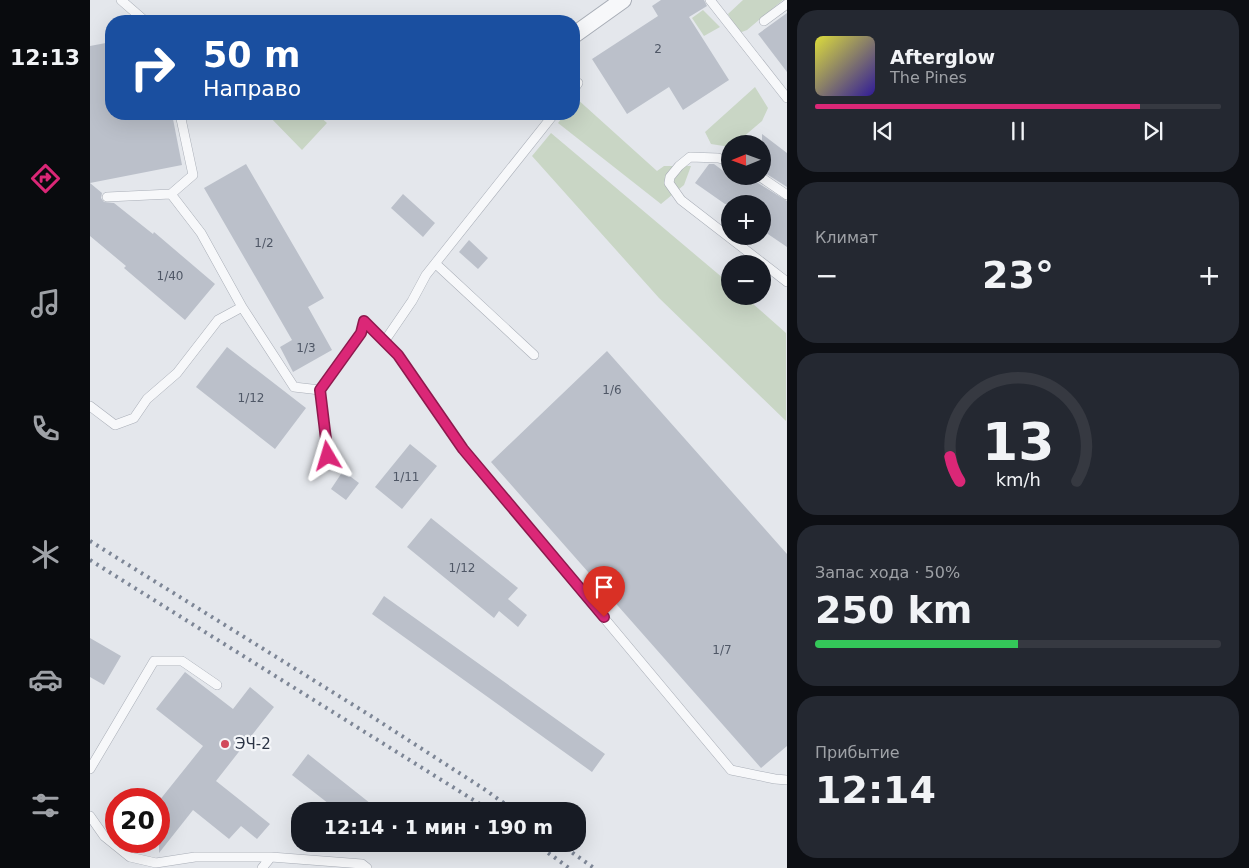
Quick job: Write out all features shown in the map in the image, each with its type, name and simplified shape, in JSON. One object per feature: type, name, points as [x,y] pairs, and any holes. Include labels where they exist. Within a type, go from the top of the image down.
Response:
[{"type":"street","points":[[580,31],[623,0]]},
{"type":"lane","points":[[121,0],[138,15]]},
{"type":"lane","points":[[710,0],[786,98]]},
{"type":"lane","points":[[764,21],[786,4]]},
{"type":"lane","points":[[107,197],[171,194],[193,175],[181,120]]},
{"type":"lane","points":[[384,342],[412,301],[420,285],[549,120]]},
{"type":"lane","points":[[721,159],[690,158],[679,166],[670,177],[669,183],[681,200],[786,282]]},
{"type":"lane","points":[[771,184],[786,195]]},
{"type":"lane","points":[[171,194],[201,233],[242,307],[294,388],[320,390]]},
{"type":"lane","points":[[436,264],[534,355]]},
{"type":"lane","points":[[90,406],[116,425],[134,418],[148,399],[177,373],[218,320],[242,307]]},
{"type":"lane","points":[[338,463],[328,456],[320,390],[361,333],[364,321],[398,355],[463,449],[731,770],[786,780]]},
{"type":"lane","points":[[90,769],[154,661],[182,661],[217,685]]},
{"type":"lane","points":[[90,816],[104,836],[130,857],[156,862],[195,857],[270,857],[362,864],[366,868]]},
{"type":"lane","points":[[262,868],[270,857]]},
{"type":"green space","points":[[743,0],[783,0],[747,30],[739,33],[728,14]]},
{"type":"green space","points":[[703,10],[720,27],[704,36],[692,18]]},
{"type":"green space","points":[[755,87],[768,108],[762,121],[746,135],[721,135],[721,146],[711,144],[705,132]]},
{"type":"green space","points":[[580,102],[657,171],[664,166],[691,166],[684,185],[661,204],[558,123],[560,120],[580,120]]},
{"type":"green space","points":[[273,120],[324,120],[327,123],[302,150]]},
{"type":"green space","points":[[551,133],[721,276],[721,305],[754,305],[786,333],[786,421],[659,298],[532,156]]},
{"type":"building","points":[[661,0],[704,0],[707,6],[689,17],[729,80],[683,110],[669,87],[627,114],[592,59],[658,16],[652,6]]},
{"type":"building","points":[[787,13],[787,72],[758,34]]},
{"type":"building","points":[[105,43],[105,120],[173,120],[182,165],[90,183],[90,46]]},
{"type":"building","points":[[771,141],[787,153],[787,187],[771,177]]},
{"type":"building","points":[[246,164],[324,298],[308,307],[332,350],[293,372],[280,347],[292,340],[204,188]]},
{"type":"building","points":[[709,164],[714,164],[721,169],[721,185],[761,185],[787,201],[787,247],[771,236],[771,195],[721,195],[721,201],[695,183]]},
{"type":"building","points":[[90,183],[102,193],[101,198],[104,202],[114,203],[153,234],[154,232],[215,284],[185,320],[90,236]]},
{"type":"building","points":[[403,194],[435,223],[423,237],[391,208]]},
{"type":"building","points":[[469,240],[488,258],[478,269],[459,252]]},
{"type":"building","points":[[227,347],[306,408],[275,449],[196,387]]},
{"type":"building","points":[[607,351],[787,554],[787,746],[761,768],[491,462]]},
{"type":"building","points":[[410,444],[437,466],[402,509],[375,487]]},
{"type":"building","points":[[343,471],[359,483],[346,500],[331,489]]},
{"type":"building","points":[[431,518],[518,588],[508,599],[527,615],[518,627],[499,611],[494,618],[407,547]]},
{"type":"building","points":[[384,596],[605,754],[592,772],[372,614]]},
{"type":"building","points":[[90,638],[121,656],[104,685],[90,677]]},
{"type":"building","name":"ЭЧ-2","points":[[185,672],[233,709],[250,687],[274,707],[216,781],[270,824],[257,839],[241,826],[229,839],[193,810],[170,839],[169,788],[203,746],[156,709]]},
{"type":"building","points":[[308,754],[369,802],[326,802],[292,775]]},
{"type":"railway","points":[[90,541],[371,716],[502,802]]},
{"type":"railway","points":[[90,560],[477,802]]},
{"type":"railway","points":[[547,852],[569,868]]},
{"type":"railway","points":[[571,852],[594,868]]},
{"type":"place","name":"ЭЧ-2","points":[[225,744]]},
{"type":"route","points":[[328,456],[320,390],[361,333],[364,321],[398,355],[463,449],[604,617]]}]
